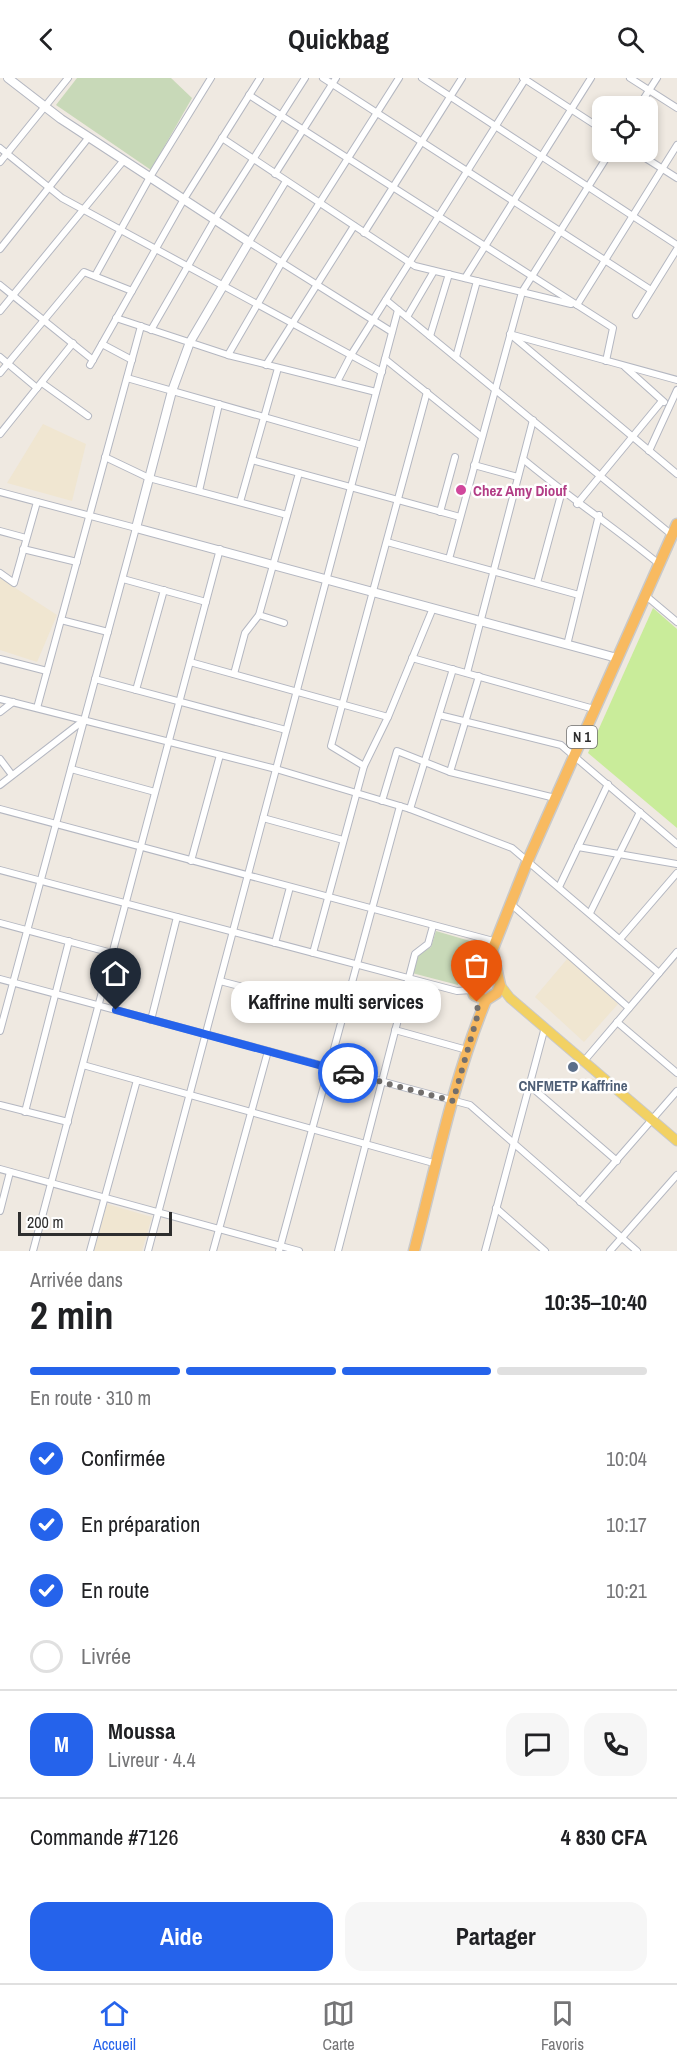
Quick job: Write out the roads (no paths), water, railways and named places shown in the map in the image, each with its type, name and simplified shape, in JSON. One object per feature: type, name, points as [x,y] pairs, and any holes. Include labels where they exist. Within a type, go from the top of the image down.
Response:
[{"type":"highway","name":"N 1","points":[[484,971],[528,860],[677,524]]},
{"type":"highway","name":"N 1","points":[[495,948],[498,981]]},
{"type":"highway","points":[[414,1251],[482,996],[498,981],[484,971],[473,977],[482,996]]},
{"type":"main road","points":[[8,78],[89,137],[249,242],[189,342],[172,391],[136,528],[616,658]]},
{"type":"main road","points":[[498,981],[510,998],[677,1141]]},
{"type":"main road","points":[[482,996],[510,998]]},
{"type":"street","points":[[0,162],[68,78]]},
{"type":"street","points":[[95,276],[150,177],[211,78]]},
{"type":"street","points":[[0,285],[73,344],[91,362],[183,199],[260,78]]},
{"type":"street","points":[[151,330],[215,219],[305,78]]},
{"type":"street","points":[[323,78],[334,81],[377,113],[651,290]]},
{"type":"street","points":[[228,355],[282,262],[399,78]]},
{"type":"street","points":[[422,78],[677,245]]},
{"type":"street","points":[[364,233],[462,78]]},
{"type":"street","points":[[465,278],[591,78]]},
{"type":"street","points":[[630,78],[677,108]]},
{"type":"street","points":[[645,96],[657,78]]},
{"type":"street","points":[[337,382],[373,320],[525,79],[592,123]]},
{"type":"street","points":[[275,174],[334,81]]},
{"type":"street","points":[[249,95],[613,328],[606,361]]},
{"type":"street","points":[[0,249],[89,137]]},
{"type":"street","points":[[222,138],[409,263],[577,305]]},
{"type":"street","points":[[577,305],[677,145]]},
{"type":"street","points":[[0,148],[49,188],[84,210],[382,372]]},
{"type":"street","points":[[0,311],[124,160]]},
{"type":"street","points":[[449,559],[522,292],[604,162]]},
{"type":"street","points":[[651,162],[677,178]]},
{"type":"street","points":[[285,181],[249,242],[392,332]]},
{"type":"street","points":[[266,365],[354,226]]},
{"type":"street","points":[[636,315],[677,249]]},
{"type":"street","points":[[407,317],[434,271]]},
{"type":"street","points":[[0,374],[84,272],[132,291]]},
{"type":"street","points":[[430,336],[449,274]]},
{"type":"street","points":[[456,357],[477,281]]},
{"type":"street","points":[[386,300],[672,535]]},
{"type":"street","points":[[148,1251],[398,310]]},
{"type":"street","points":[[116,318],[228,355],[376,392]]},
{"type":"street","points":[[37,708],[141,326]]},
{"type":"street","points":[[510,334],[677,380]]},
{"type":"street","points":[[510,334],[677,474]]},
{"type":"street","points":[[1,431],[73,344]]},
{"type":"street","points":[[102,344],[132,360]]},
{"type":"street","points":[[0,357],[88,416]]},
{"type":"street","points":[[385,358],[482,437]]},
{"type":"street","points":[[622,365],[669,407]]},
{"type":"street","points":[[240,502],[278,368]]},
{"type":"street","points":[[127,378],[362,445]]},
{"type":"street","points":[[649,451],[677,390]]},
{"type":"street","points":[[364,766],[331,746],[427,392]]},
{"type":"street","points":[[577,504],[663,401]]},
{"type":"street","points":[[199,491],[219,404]]},
{"type":"street","points":[[467,673],[533,420]]},
{"type":"street","points":[[105,457],[149,478],[287,515]]},
{"type":"street","points":[[440,512],[455,457]]},
{"type":"street","points":[[523,459],[577,504],[599,515],[659,564]]},
{"type":"street","points":[[252,460],[460,517]]},
{"type":"street","points":[[474,465],[518,477]]},
{"type":"street","points":[[234,674],[245,633],[259,615],[299,473]]},
{"type":"street","points":[[537,583],[562,491]]},
{"type":"street","points":[[0,492],[136,528],[0,1031]]},
{"type":"street","points":[[0,573],[14,583],[37,502]]},
{"type":"street","points":[[567,645],[599,515]]},
{"type":"street","points":[[0,531],[26,538]]},
{"type":"street","points":[[387,542],[579,595]]},
{"type":"street","points":[[23,549],[76,562]]},
{"type":"street","points":[[33,1251],[220,549]]},
{"type":"street","points":[[123,579],[206,602]]},
{"type":"street","points":[[136,690],[164,590]]},
{"type":"street","points":[[645,595],[677,622]]},
{"type":"street","points":[[313,953],[364,766],[388,717],[433,608]]},
{"type":"street","points":[[259,615],[284,623]]},
{"type":"street","points":[[61,620],[108,632]]},
{"type":"street","points":[[412,658],[594,709]]},
{"type":"street","points":[[0,659],[47,671]]},
{"type":"street","points":[[190,662],[388,717]]},
{"type":"street","points":[[410,809],[453,669]]},
{"type":"street","points":[[450,772],[479,676]]},
{"type":"street","points":[[95,679],[286,730]]},
{"type":"street","points":[[0,699],[276,769],[410,809],[512,848],[659,973]]},
{"type":"street","points":[[0,712],[13,702]]},
{"type":"street","points":[[439,715],[561,746],[677,844]]},
{"type":"street","points":[[0,784],[84,720]]},
{"type":"street","points":[[382,801],[397,750],[450,772],[555,798]]},
{"type":"street","points":[[191,861],[220,755]]},
{"type":"street","points":[[0,759],[12,775]]},
{"type":"street","points":[[71,769],[155,792]]},
{"type":"street","points":[[559,887],[608,784]]},
{"type":"street","points":[[280,1249],[400,806]]},
{"type":"street","points":[[0,809],[434,926],[495,948]]},
{"type":"street","points":[[590,914],[640,812]]},
{"type":"street","points":[[263,818],[343,840]]},
{"type":"street","points":[[578,847],[677,864]]},
{"type":"street","points":[[0,870],[457,992],[482,996]]},
{"type":"street","points":[[620,939],[677,873]]},
{"type":"street","points":[[275,943],[290,887]]},
{"type":"street","points":[[511,904],[629,1008]]},
{"type":"street","points":[[150,1020],[177,917]]},
{"type":"street","points":[[0,923],[112,953]]},
{"type":"street","points":[[338,1251],[415,954],[428,944],[434,926]]},
{"type":"street","points":[[25,1112],[69,941]]},
{"type":"street","points":[[584,1061],[676,955]]},
{"type":"street","points":[[0,979],[470,1105],[637,1251]]},
{"type":"street","points":[[220,981],[344,1013]]},
{"type":"street","points":[[617,1022],[677,1073]]},
{"type":"street","points":[[485,1251],[545,1027]]},
{"type":"street","points":[[395,1030],[467,1050]]},
{"type":"street","points":[[213,1251],[268,1051]]},
{"type":"street","points":[[83,1065],[437,1164]]},
{"type":"street","points":[[90,1251],[137,1080]]},
{"type":"street","points":[[529,1085],[616,1161]]},
{"type":"street","points":[[580,1202],[677,1091]]},
{"type":"street","points":[[0,1105],[68,1122]]},
{"type":"street","points":[[0,1169],[219,1229],[280,1249],[299,1251]]},
{"type":"street","points":[[0,1211],[10,1172]]},
{"type":"street","points":[[610,1251],[677,1174]]},
{"type":"street","points":[[496,1208],[545,1251]]},
{"type":"street","points":[[532,1251],[538,1244]]},
{"type":"place","name":"Chez Amy Diouf","points":[[461,490]]},
{"type":"place","name":"Kaffrine multi services","points":[[477,1002]]},
{"type":"place","name":"CNFMETP Kaffrine","points":[[573,1067]]}]
